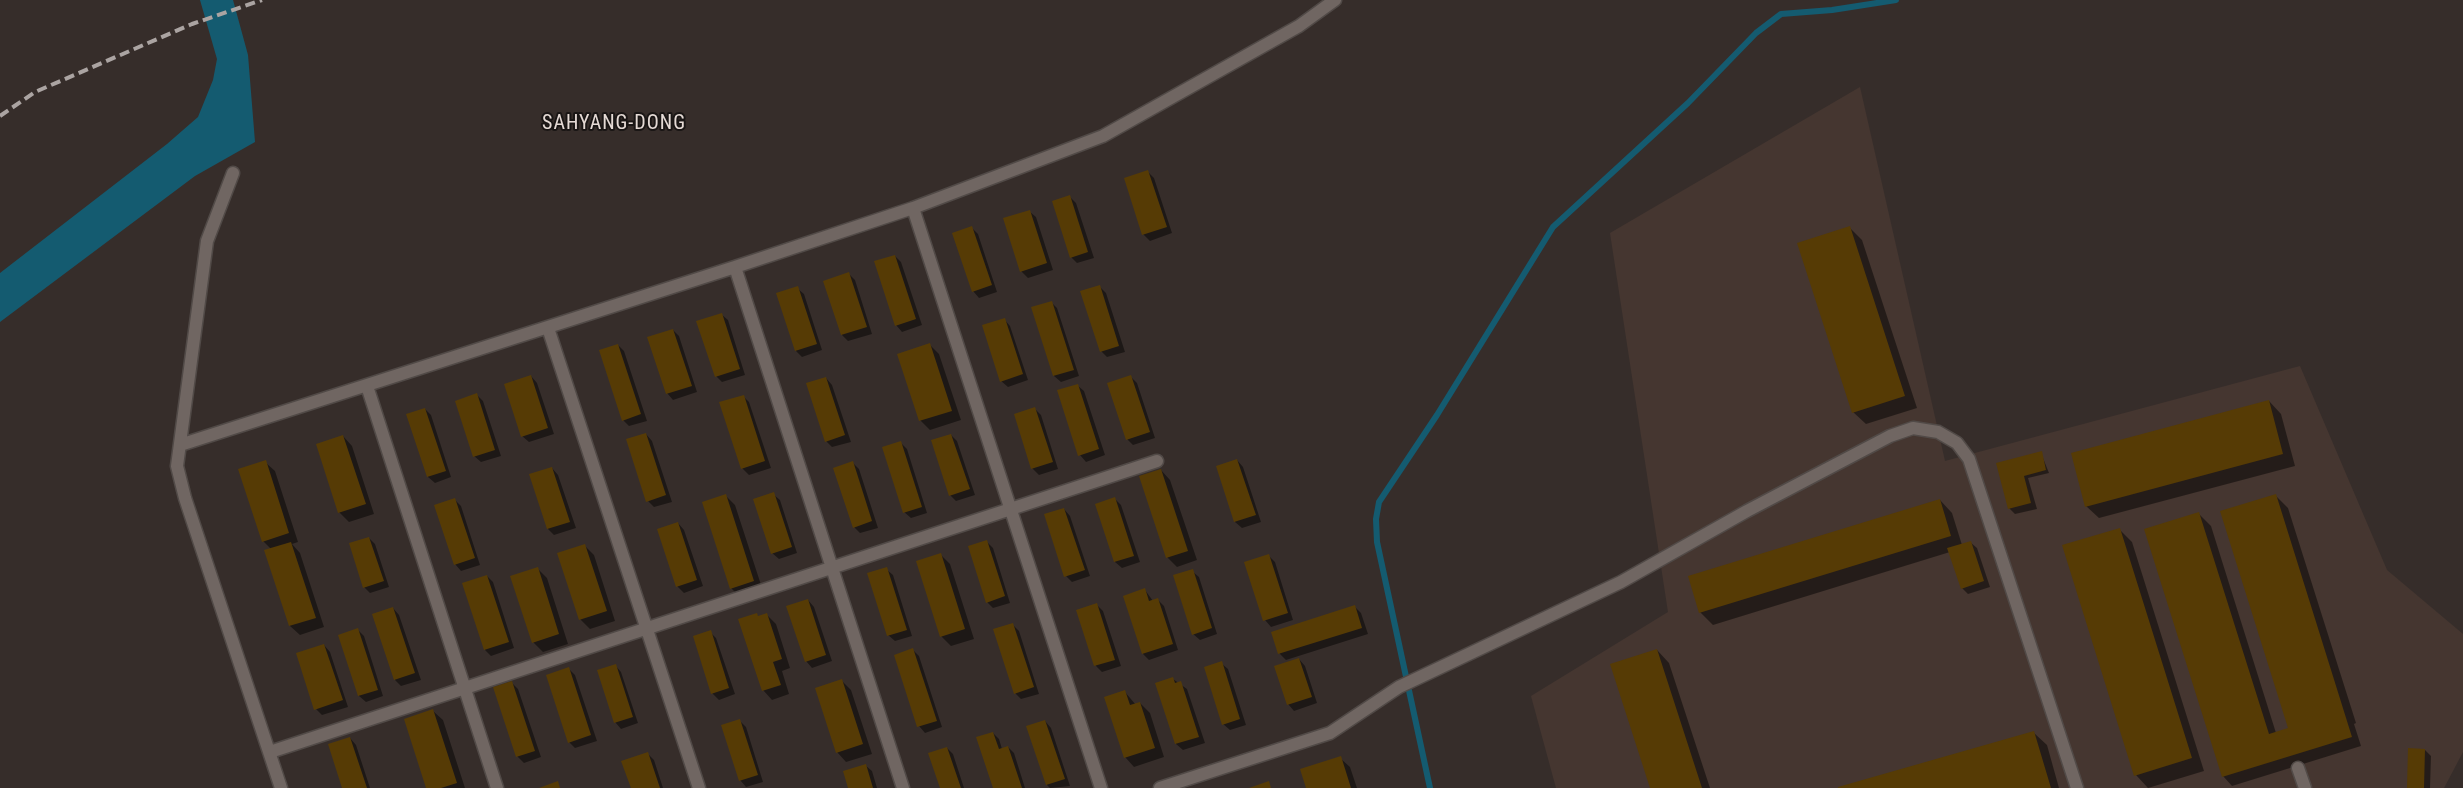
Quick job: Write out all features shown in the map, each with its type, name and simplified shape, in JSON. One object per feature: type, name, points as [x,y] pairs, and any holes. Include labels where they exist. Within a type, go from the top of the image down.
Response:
[{"type":"street","points":[[180,445],[548,328],[913,208],[1103,136],[1299,26],[1335,0]]},
{"type":"street","points":[[234,173],[207,241],[178,466],[185,498],[281,788]]},
{"type":"street","points":[[913,208],[1102,788]]},
{"type":"street","points":[[735,267],[902,788]]},
{"type":"street","points":[[548,328],[699,788]]},
{"type":"street","points":[[367,386],[497,788]]},
{"type":"street","points":[[1160,788],[1330,733],[1399,687],[1621,582],[1756,506],[1890,436],[1913,428],[1938,432],[1957,443],[1969,459],[2077,788]]},
{"type":"street","points":[[270,752],[1156,461]]},
{"type":"street","points":[[2298,768],[2305,788]]},
{"type":"shaded area","points":[[1860,87],[1945,461],[2300,366],[2387,570],[2463,634],[2463,752],[2444,788],[1556,788],[1531,696],[1668,612],[1610,233]]},
{"type":"water","points":[[200,0],[233,0],[248,55],[255,142],[195,176],[0,322],[0,273],[167,144],[198,117],[213,80],[217,59]]},
{"type":"building","points":[[1148,170],[1167,227],[1142,235],[1124,178]]},
{"type":"building","points":[[1070,195],[1088,252],[1070,258],[1052,201]]},
{"type":"building","points":[[1030,210],[1047,263],[1020,272],[1003,218]]},
{"type":"building","points":[[972,226],[992,285],[972,292],[952,233]]},
{"type":"building","points":[[1850,226],[1905,396],[1852,413],[1797,243]]},
{"type":"building","points":[[895,255],[916,319],[895,326],[874,261]]},
{"type":"building","points":[[849,272],[867,327],[841,335],[823,281]]},
{"type":"building","points":[[1100,285],[1119,346],[1100,352],[1080,291]]},
{"type":"building","points":[[798,286],[817,344],[795,351],[776,293]]},
{"type":"building","points":[[1052,301],[1074,370],[1053,376],[1031,307]]},
{"type":"building","points":[[722,313],[740,369],[715,377],[696,321]]},
{"type":"building","points":[[1005,318],[1023,374],[1000,382],[982,325]]},
{"type":"building","points":[[673,329],[692,386],[666,394],[647,337]]},
{"type":"building","points":[[930,343],[952,411],[919,421],[897,354]]},
{"type":"building","points":[[618,344],[641,414],[622,421],[599,350]]},
{"type":"building","points":[[531,375],[548,428],[521,437],[504,384]]},
{"type":"building","points":[[1131,375],[1150,432],[1126,440],[1107,383]]},
{"type":"building","points":[[826,377],[845,435],[825,442],[806,383]]},
{"type":"building","points":[[1078,384],[1099,449],[1078,456],[1057,390]]},
{"type":"building","points":[[477,393],[495,450],[473,457],[455,401]]},
{"type":"building","points":[[744,395],[765,461],[741,469],[719,402]]},
{"type":"building","points":[[2269,400],[2283,454],[2085,507],[2071,453]]},
{"type":"building","points":[[1035,407],[1053,462],[1031,469],[1014,414]]},
{"type":"building","points":[[425,408],[446,471],[427,477],[406,414]]},
{"type":"building","points":[[646,433],[666,495],[646,502],[626,439]]},
{"type":"building","points":[[951,434],[970,489],[949,496],[931,440]]},
{"type":"building","points":[[343,435],[366,504],[338,513],[316,444]]},
{"type":"building","points":[[901,441],[922,507],[903,513],[882,447]]},
{"type":"building","points":[[2042,451],[2046,470],[2024,476],[2031,503],[2008,509],[1996,463]]},
{"type":"building","points":[[1237,459],[1256,515],[1234,522],[1216,466]]},
{"type":"building","points":[[266,460],[289,533],[262,542],[238,469]]},
{"type":"building","points":[[853,461],[872,521],[853,528],[833,468]]},
{"type":"building","points":[[552,467],[570,522],[547,529],[529,474]]},
{"type":"building","points":[[1161,469],[1188,551],[1166,558],[1139,476]]},
{"type":"building","points":[[774,492],[792,547],[771,554],[753,499]]},
{"type":"building","points":[[726,494],[754,581],[730,589],[702,502]]},
{"type":"building","points":[[2276,494],[2352,737],[2222,777],[2144,529],[2199,512],[2269,734],[2288,728],[2220,511]]},
{"type":"building","points":[[1115,497],[1134,556],[1114,562],[1095,504]]},
{"type":"building","points":[[455,498],[475,558],[454,565],[434,505]]},
{"type":"building","points":[[1940,499],[1951,536],[1699,613],[1688,576]]},
{"type":"building","points":[[1064,508],[1085,570],[1064,577],[1044,514]]},
{"type":"building","points":[[678,522],[697,580],[676,587],[657,529]]},
{"type":"building","points":[[2120,528],[2192,758],[2134,776],[2062,545]]},
{"type":"building","points":[[369,537],[384,581],[363,588],[349,543]]},
{"type":"building","points":[[987,540],[1005,596],[986,603],[968,546]]},
{"type":"building","points":[[1971,541],[1984,581],[1961,589],[1947,548]]},
{"type":"building","points":[[291,542],[316,618],[289,626],[264,550]]},
{"type":"building","points":[[585,544],[607,611],[579,620],[557,553]]},
{"type":"building","points":[[941,553],[965,629],[940,637],[916,561]]},
{"type":"building","points":[[1269,554],[1288,613],[1263,621],[1244,562]]},
{"type":"building","points":[[538,567],[559,634],[532,643],[510,576]]},
{"type":"building","points":[[887,567],[907,630],[887,636],[867,573]]},
{"type":"building","points":[[1193,569],[1212,628],[1192,635],[1173,575]]},
{"type":"building","points":[[487,575],[509,642],[484,650],[462,583]]},
{"type":"building","points":[[1145,588],[1149,601],[1158,598],[1173,644],[1142,654],[1123,596]]},
{"type":"building","points":[[808,599],[826,655],[805,662],[786,606]]},
{"type":"building","points":[[1097,603],[1115,660],[1094,666],[1076,610]]},
{"type":"building","points":[[1355,605],[1362,628],[1278,654],[1271,632]]},
{"type":"building","points":[[393,607],[415,673],[394,680],[372,614]]},
{"type":"building","points":[[757,613],[758,616],[767,613],[782,659],[773,662],[781,685],[762,691],[738,619]]},
{"type":"building","points":[[1013,623],[1034,687],[1014,694],[993,629]]},
{"type":"building","points":[[358,628],[378,690],[358,696],[338,635]]},
{"type":"building","points":[[711,630],[729,688],[711,694],[693,636]]},
{"type":"building","points":[[324,644],[343,700],[314,710],[296,653]]},
{"type":"building","points":[[913,648],[937,721],[917,727],[894,655]]},
{"type":"building","points":[[1657,649],[1702,788],[1650,788],[1610,664]]},
{"type":"building","points":[[1299,658],[1312,697],[1287,705],[1274,666]]},
{"type":"building","points":[[1222,661],[1240,719],[1222,725],[1204,667]]},
{"type":"building","points":[[616,664],[633,717],[614,723],[597,670]]},
{"type":"building","points":[[569,667],[591,735],[568,743],[546,675]]},
{"type":"building","points":[[1173,677],[1175,683],[1181,681],[1199,737],[1175,744],[1155,683]]},
{"type":"building","points":[[842,679],[863,744],[836,753],[815,688]]},
{"type":"building","points":[[512,681],[535,751],[516,757],[493,687]]},
{"type":"building","points":[[1125,690],[1130,705],[1140,702],[1155,748],[1124,758],[1104,697]]},
{"type":"building","points":[[433,709],[457,783],[441,788],[426,788],[404,719]]},
{"type":"building","points":[[740,719],[758,775],[739,781],[721,725]]},
{"type":"building","points":[[1045,720],[1065,779],[1046,785],[1026,726]]},
{"type":"building","points":[[2034,731],[2051,788],[1838,788],[1838,787]]},
{"type":"building","points":[[993,732],[999,749],[1008,746],[1022,788],[993,788],[976,737]]},
{"type":"building","points":[[350,737],[367,788],[342,788],[328,744]]},
{"type":"building","points":[[947,747],[961,788],[940,788],[928,753]]},
{"type":"building","points":[[2408,748],[2425,749],[2424,788],[2407,788]]},
{"type":"building","points":[[648,752],[660,788],[631,788],[621,761]]},
{"type":"building","points":[[1341,756],[1351,788],[1306,788],[1300,769]]},
{"type":"building","points":[[866,764],[873,788],[848,788],[843,771]]},
{"type":"building","points":[[558,781],[560,788],[539,788]]},
{"type":"building","points":[[1269,781],[1271,788],[1249,788]]},
{"type":"waterway","points":[[1430,788],[1377,542],[1376,519],[1379,502],[1437,415],[1553,227],[1688,103],[1756,33],[1781,14],[1832,10],[1896,0]]},
{"type":"railway","points":[[0,116],[35,92],[192,24],[262,0]]},
{"type":"district","name":"SAHYANG-DONG","points":[[614,124]]}]
